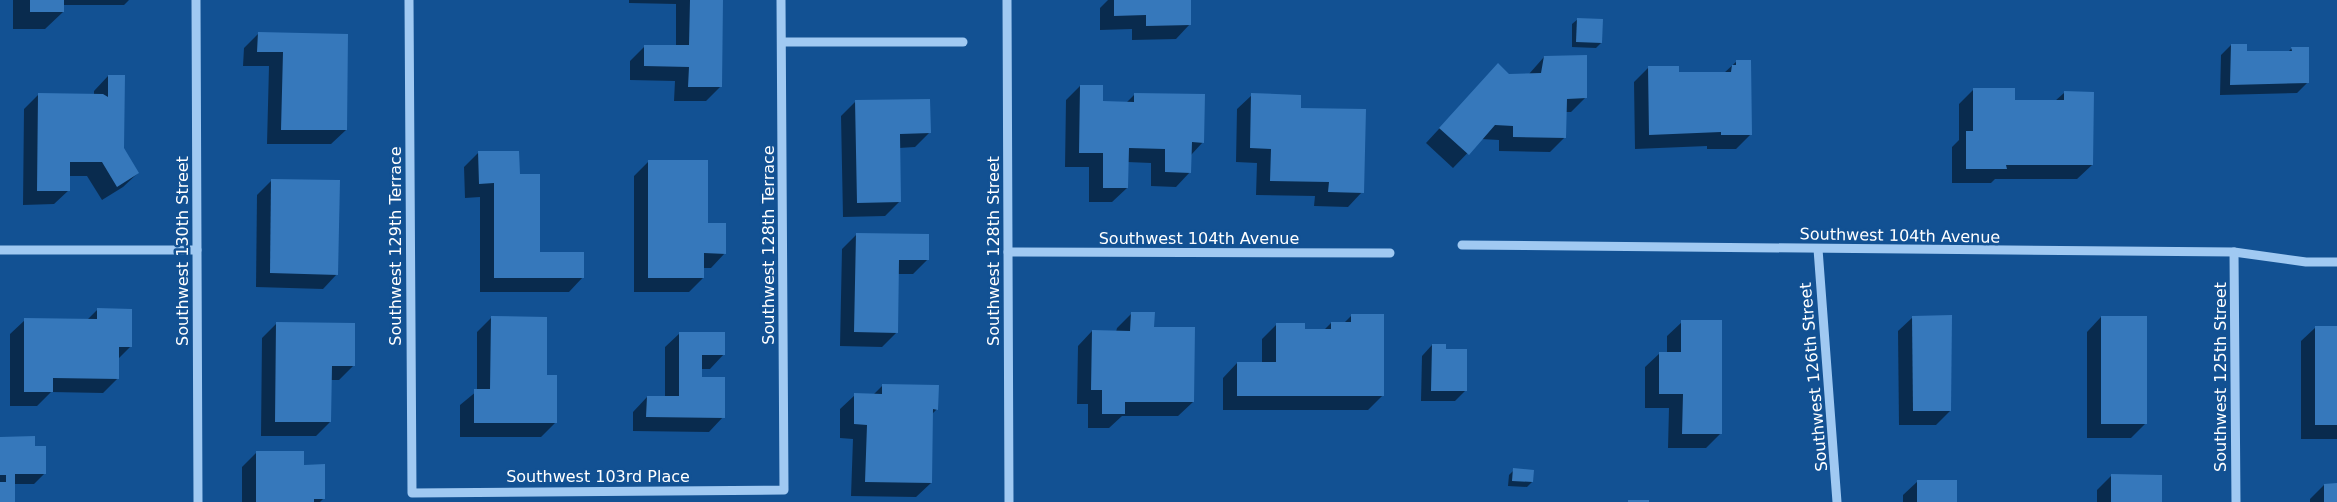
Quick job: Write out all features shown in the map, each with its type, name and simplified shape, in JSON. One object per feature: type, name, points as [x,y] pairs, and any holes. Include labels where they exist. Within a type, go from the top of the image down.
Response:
[{"type":"street","name":"Southwest 130th Street","points":[[196,0],[198,502]]},
{"type":"street","name":"Southwest 129th Terrace","points":[[409,0],[412,493]]},
{"type":"street","name":"Southwest 128th Terrace","points":[[781,0],[784,490]]},
{"type":"street","name":"Southwest 128th Street","points":[[1007,0],[1009,502]]},
{"type":"street","points":[[782,42],[963,42]]},
{"type":"street","name":"Southwest 104th Avenue","points":[[1462,245],[2234,252],[2306,262],[2337,262]]},
{"type":"street","name":"Southwest 126th Street","points":[[1818,249],[1837,502]]},
{"type":"street","points":[[0,250],[197,250]]},
{"type":"street","name":"Southwest 104th Avenue","points":[[1008,252],[1390,253]]},
{"type":"street","name":"Southwest 125th Street","points":[[2234,252],[2236,502]]},
{"type":"street","name":"Southwest 103rd Place","points":[[412,493],[784,490]]},
{"type":"building","points":[[30,0],[64,0],[64,12],[30,12]]},
{"type":"building","points":[[690,0],[723,0],[722,87],[688,87],[689,67],[644,66],[644,45],[689,45]]},
{"type":"building","points":[[1114,0],[1191,0],[1191,25],[1146,26],[1146,15],[1114,16]]},
{"type":"building","points":[[1577,18],[1603,19],[1602,43],[1576,42]]},
{"type":"building","points":[[258,32],[348,34],[347,130],[281,130],[283,52],[257,52]]},
{"type":"building","points":[[2231,44],[2247,44],[2247,51],[2292,51],[2291,47],[2309,47],[2309,83],[2230,85]]},
{"type":"building","points":[[1587,55],[1587,98],[1567,99],[1566,138],[1513,137],[1513,126],[1495,125],[1469,155],[1439,128],[1498,63],[1509,74],[1541,73],[1544,56]]},
{"type":"building","points":[[1736,60],[1751,60],[1752,135],[1721,135],[1721,132],[1649,135],[1648,66],[1679,66],[1679,72],[1731,72],[1732,65],[1736,65]]},
{"type":"building","points":[[108,75],[125,75],[124,148],[139,173],[117,187],[102,162],[70,162],[70,191],[37,191],[38,93],[103,94],[108,97]]},
{"type":"building","points":[[1080,85],[1103,85],[1103,101],[1134,102],[1134,93],[1205,94],[1204,143],[1192,142],[1191,173],[1165,172],[1165,149],[1129,148],[1128,188],[1103,188],[1103,153],[1079,153]]},
{"type":"building","points":[[1973,88],[2015,88],[2015,100],[2064,100],[2064,91],[2094,92],[2093,165],[2006,165],[2007,169],[1966,169],[1966,131],[1973,131]]},
{"type":"building","points":[[1251,93],[1301,95],[1301,108],[1366,109],[1364,193],[1328,192],[1329,182],[1270,181],[1271,149],[1250,148]]},
{"type":"building","points":[[930,99],[931,133],[900,134],[901,202],[857,203],[855,100]]},
{"type":"building","points":[[478,151],[519,151],[520,174],[540,174],[540,252],[584,252],[584,278],[494,278],[494,183],[479,184]]},
{"type":"building","points":[[648,160],[708,160],[708,223],[726,223],[726,254],[704,253],[704,278],[648,278]]},
{"type":"building","points":[[271,179],[340,180],[338,275],[270,273]]},
{"type":"building","points":[[856,233],[929,234],[929,260],[899,260],[898,333],[854,332]]},
{"type":"building","points":[[97,308],[132,309],[132,347],[119,347],[119,379],[53,378],[53,392],[24,392],[24,318],[97,319]]},
{"type":"building","points":[[1131,312],[1155,312],[1154,327],[1195,327],[1194,402],[1125,402],[1125,414],[1102,414],[1102,390],[1091,390],[1092,330],[1130,331]]},
{"type":"building","points":[[1351,314],[1384,314],[1384,396],[1237,396],[1237,362],[1276,362],[1276,323],[1305,323],[1305,329],[1331,329],[1331,322],[1351,322]]},
{"type":"building","points":[[1952,315],[1951,411],[1913,411],[1912,316]]},
{"type":"building","points":[[491,316],[547,317],[547,375],[557,375],[557,423],[474,423],[474,389],[490,389]]},
{"type":"building","points":[[2101,316],[2147,316],[2147,424],[2101,424]]},
{"type":"building","points":[[1681,320],[1722,320],[1722,434],[1682,434],[1683,394],[1659,394],[1659,352],[1681,352]]},
{"type":"building","points":[[276,322],[355,323],[355,366],[332,366],[331,422],[275,422]]},
{"type":"building","points":[[2315,326],[2337,326],[2337,425],[2315,425]]},
{"type":"building","points":[[679,332],[725,332],[725,355],[702,355],[702,377],[725,377],[725,418],[646,417],[647,396],[679,396]]},
{"type":"building","points":[[1432,344],[1446,344],[1446,349],[1467,349],[1467,391],[1431,391]]},
{"type":"building","points":[[882,384],[939,385],[938,410],[933,409],[932,483],[865,482],[867,425],[854,424],[854,393],[882,394]]},
{"type":"building","points":[[35,436],[35,446],[46,446],[46,474],[15,474],[15,502],[0,502],[0,482],[6,482],[6,475],[0,475],[0,437]]},
{"type":"building","points":[[256,451],[304,451],[304,465],[325,464],[325,499],[314,499],[314,502],[256,502]]},
{"type":"building","points":[[1513,468],[1534,470],[1533,482],[1512,481]]},
{"type":"building","points":[[2111,474],[2162,475],[2162,502],[2111,502]]},
{"type":"building","points":[[1917,480],[1957,480],[1957,502],[1917,502]]},
{"type":"building","points":[[2337,483],[2337,502],[2324,502],[2324,484]]},
{"type":"building","points":[[1628,500],[1649,500],[1649,502],[1628,502]]}]
